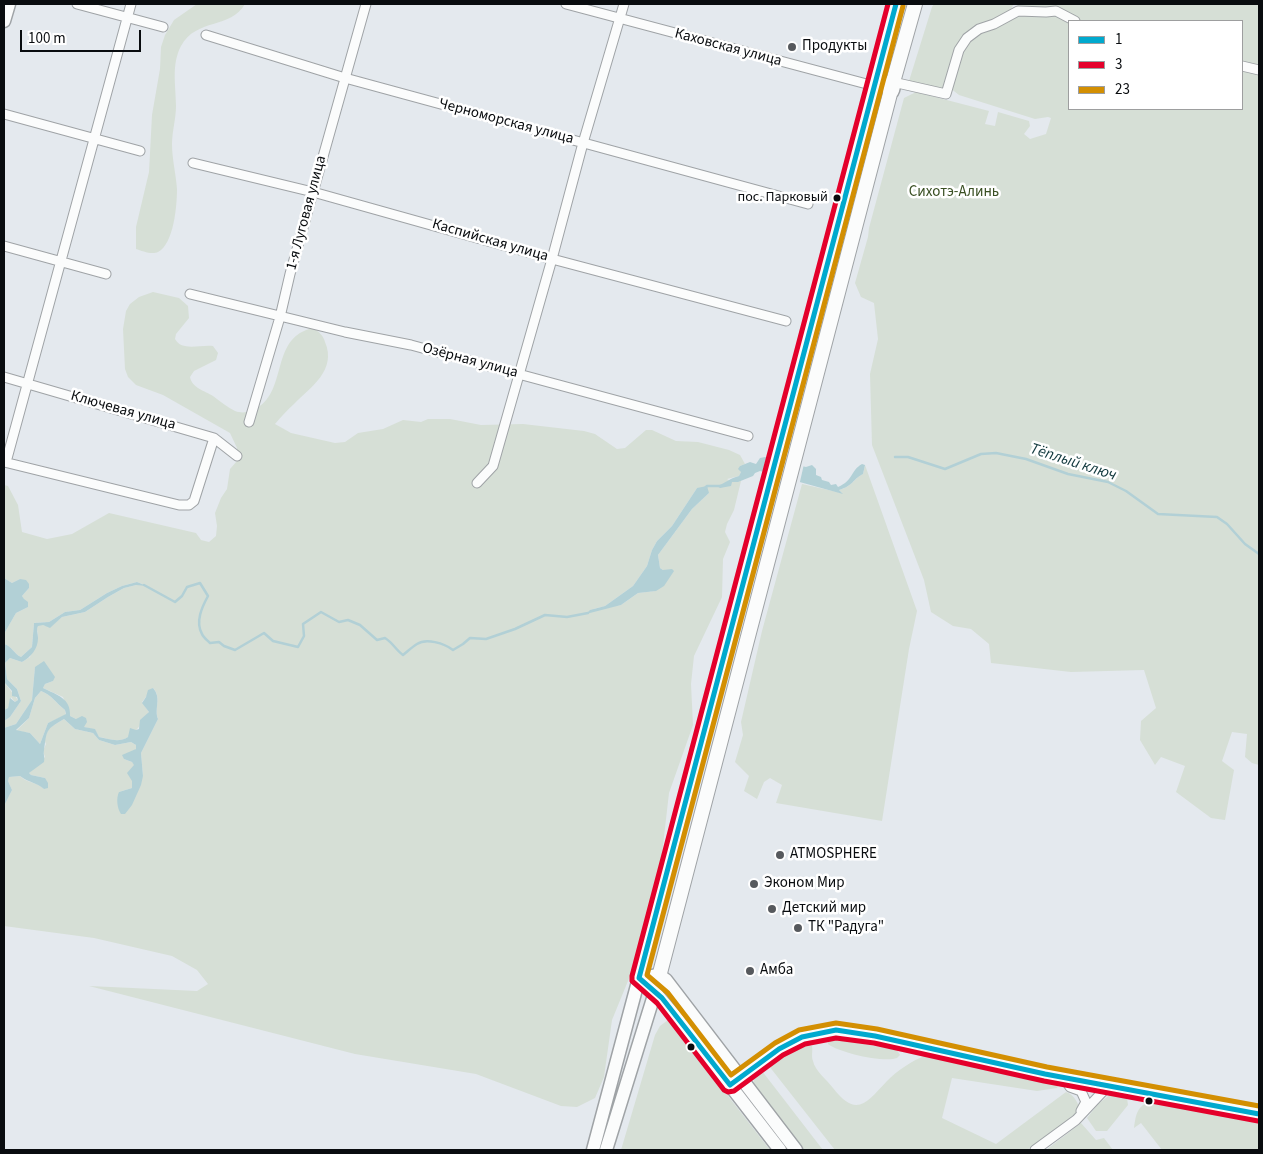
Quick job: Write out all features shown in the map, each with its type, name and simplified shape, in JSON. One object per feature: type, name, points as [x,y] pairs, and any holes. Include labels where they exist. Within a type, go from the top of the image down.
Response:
[{"type":"main road","points":[[4,21],[8,4]]},
{"type":"main road","points":[[896,4],[871,85],[640,978],[594,1145],[608,1146],[655,992],[914,4]]},
{"type":"main road","points":[[640,978],[659,975],[666,980],[796,1150]]},
{"type":"main road","points":[[640,978],[655,992],[689,1032],[780,1150]]},
{"type":"main road","points":[[730,1085],[779,1049],[802,1037],[836,1030],[875,1036],[1064,1078],[1259,1114]]},
{"type":"street","points":[[78,4],[163,27]]},
{"type":"street","points":[[130,4],[5,462],[179,505],[188,505],[194,501],[214,438]]},
{"type":"street","name":"1-я Луговая улица","points":[[249,422],[366,4]]},
{"type":"street","name":"Каховская улица","points":[[566,4],[847,80],[871,85],[892,86],[946,94],[959,50],[967,38],[979,30],[1018,11],[1056,11],[1073,20]]},
{"type":"street","points":[[477,483],[494,466],[583,143],[624,4]]},
{"type":"street","name":"Черноморская улица","points":[[206,35],[345,78],[808,204]]},
{"type":"street","points":[[1243,66],[1259,70]]},
{"type":"street","points":[[4,114],[140,151]]},
{"type":"street","name":"Каспийская улица","points":[[193,163],[313,192],[552,259],[782,320]]},
{"type":"street","points":[[4,246],[106,274]]},
{"type":"street","name":"Озёрная улица","points":[[190,294],[411,345],[748,436]]},
{"type":"street","name":"Ключевая улица","points":[[4,377],[214,438],[237,456]]},
{"type":"street","points":[[1064,1078],[1070,1087],[1081,1091],[1086,1102],[1076,1120]]},
{"type":"street","points":[[1036,1150],[1076,1120],[1109,1085]]},
{"type":"green space","points":[[197,4],[245,4],[239,12],[231,17],[195,31],[187,37],[178,53],[175,68],[176,111],[172,144],[177,189],[174,223],[168,241],[163,248],[156,253],[147,252],[136,249],[136,227],[149,172],[152,115],[160,69],[161,47],[165,35],[174,20]]},
{"type":"green space","points":[[934,4],[1014,4],[1009,12],[965,37],[943,89],[909,81]]},
{"type":"green space","name":"Сихотэ-Алинь","points":[[1018,4],[1259,4],[1259,765],[1252,763],[1245,757],[1247,734],[1232,732],[1222,761],[1234,770],[1225,820],[1211,818],[1176,792],[1185,766],[1161,757],[1155,765],[1140,740],[1141,721],[1156,708],[1144,670],[1071,672],[991,663],[989,644],[971,629],[953,626],[931,612],[924,580],[872,445],[870,374],[878,339],[874,303],[861,297],[855,283],[904,98],[916,92],[989,111],[985,124],[995,126],[998,112],[1029,121],[1030,126],[1024,134],[1030,139],[1046,134],[1051,118],[1035,119],[959,95],[950,88],[968,39],[1011,14],[1060,16],[1068,20],[1068,110],[1243,110],[1243,20],[1074,20],[1054,7],[1016,10]]},
{"type":"green space","points":[[153,292],[179,298],[188,306],[189,318],[176,334],[175,339],[182,345],[192,347],[213,346],[218,353],[216,360],[194,371],[190,377],[191,381],[199,389],[238,412],[252,411],[267,400],[273,389],[290,342],[300,333],[313,328],[319,332],[328,352],[328,361],[325,369],[314,384],[275,424],[291,433],[335,443],[345,442],[358,433],[383,429],[403,420],[421,422],[428,419],[450,419],[481,425],[523,424],[584,431],[595,434],[617,449],[625,448],[646,430],[652,430],[676,441],[698,442],[729,450],[740,455],[745,464],[740,466],[741,472],[739,476],[727,479],[732,482],[741,481],[734,510],[725,532],[730,542],[723,559],[722,597],[694,656],[691,684],[693,725],[669,793],[655,915],[612,1020],[604,1077],[595,1098],[577,1107],[561,1106],[476,1074],[355,1054],[89,986],[197,991],[208,984],[197,970],[172,956],[94,938],[4,926],[4,806],[12,790],[8,781],[9,777],[20,776],[44,789],[45,778],[29,773],[45,757],[43,751],[46,744],[44,739],[49,728],[64,719],[75,729],[93,733],[99,740],[115,745],[131,742],[136,745],[136,749],[124,759],[135,765],[132,788],[119,792],[119,810],[143,776],[141,753],[158,719],[157,695],[153,688],[142,702],[149,712],[129,737],[112,740],[99,737],[95,730],[84,727],[70,716],[63,697],[43,688],[45,684],[53,681],[35,668],[32,700],[16,724],[4,728],[4,721],[10,717],[21,701],[17,689],[7,679],[5,663],[10,658],[22,662],[30,657],[38,636],[38,625],[50,627],[62,617],[85,612],[124,588],[145,585],[137,582],[122,586],[80,610],[65,612],[49,622],[34,623],[32,647],[21,657],[19,656],[9,646],[4,644],[4,634],[16,613],[28,607],[22,596],[29,588],[20,579],[12,583],[4,578],[4,485],[8,486],[18,505],[22,532],[47,539],[72,534],[109,513],[196,533],[201,540],[209,542],[216,536],[215,513],[227,489],[230,469],[237,461],[237,448],[230,433],[163,395],[136,385],[128,377],[125,369],[123,329],[126,311],[130,304],[139,297]],"holes":[[[697,488],[709,493],[692,509],[658,555],[660,568],[663,570],[655,591],[638,593],[621,605],[590,610],[605,606],[633,586],[647,566],[657,541],[672,526]]]},
{"type":"green space","points":[[865,465],[917,611],[909,649],[882,821],[776,803],[782,785],[770,778],[764,782],[757,799],[744,791],[749,776],[735,762],[743,735],[741,722],[762,631],[802,484],[842,493],[839,490],[847,487],[863,474]]},
{"type":"green space","points":[[4,682],[18,700],[15,702],[11,697],[8,708],[4,710]]},
{"type":"green space","points":[[41,691],[51,697],[65,710],[66,715],[48,723],[40,744],[30,733],[16,731],[29,718],[35,698]]},
{"type":"green space","points":[[668,1020],[770,1150],[621,1150],[655,1035],[660,1026]]},
{"type":"green space","points":[[828,1039],[897,1050],[900,1055],[897,1058],[891,1059],[862,1056],[842,1051],[828,1044]]},
{"type":"green space","points":[[802,1042],[812,1046],[812,1057],[816,1068],[841,1097],[855,1105],[867,1101],[900,1070],[925,1056],[1052,1080],[1059,1084],[1057,1088],[1037,1091],[952,1078],[942,1118],[996,1144],[1066,1092],[1075,1099],[1079,1106],[1077,1113],[1027,1150],[835,1150],[769,1066]]},
{"type":"green space","points":[[762,1071],[823,1150],[800,1150],[753,1084],[755,1076]]},
{"type":"green space","points":[[1111,1094],[1127,1098],[1128,1105],[1107,1131],[1096,1131],[1087,1118],[1098,1104]]},
{"type":"green space","points":[[1151,1101],[1259,1120],[1259,1150],[1162,1150],[1141,1123],[1134,1128],[1138,1111],[1143,1105]]},
{"type":"green space","points":[[1081,1123],[1096,1140],[1104,1138],[1113,1150],[1046,1150]]},
{"type":"water","points":[[765,457],[806,467],[812,465],[816,469],[816,475],[831,485],[836,484],[838,487],[847,481],[858,467],[862,464],[865,465],[863,474],[847,487],[839,490],[843,494],[760,471],[738,482],[732,482],[731,486],[720,488],[717,486],[739,476],[741,472],[738,469],[740,466],[750,462],[756,464],[760,458]]},
{"type":"water","points":[[707,486],[709,493],[692,509],[658,555],[660,568],[663,570],[672,569],[674,571],[664,586],[656,591],[638,593],[621,605],[586,614],[590,610],[605,606],[633,586],[647,566],[657,541],[672,526],[697,488]]},
{"type":"water","points":[[4,578],[12,583],[20,579],[26,580],[29,588],[22,596],[28,602],[28,607],[16,613],[4,634],[5,614]]},
{"type":"water","points":[[137,582],[147,586],[136,585],[124,588],[85,612],[62,617],[50,628],[43,625],[38,626],[38,642],[31,655],[22,662],[10,658],[5,663],[7,679],[17,689],[21,701],[10,717],[4,721],[4,710],[8,708],[10,698],[15,702],[18,700],[17,697],[12,696],[12,691],[4,682],[4,644],[21,657],[32,647],[34,623],[49,622],[65,612],[80,610],[107,593]]},
{"type":"water","points":[[44,661],[55,677],[53,681],[45,684],[43,688],[66,701],[70,710],[70,716],[76,719],[82,716],[86,718],[87,722],[84,727],[95,729],[99,737],[118,740],[125,739],[128,737],[130,728],[139,729],[140,720],[149,712],[142,703],[148,690],[153,688],[156,692],[158,719],[141,753],[143,776],[141,785],[132,805],[125,814],[120,812],[117,797],[119,792],[132,788],[132,781],[127,773],[134,765],[132,762],[124,759],[122,755],[136,749],[136,745],[131,742],[115,745],[99,740],[93,733],[75,729],[64,719],[48,731],[44,762],[29,773],[45,778],[48,788],[44,789],[20,776],[9,777],[8,781],[12,790],[4,806],[4,728],[16,724],[32,700],[35,667]],"holes":[[[41,691],[65,710],[66,714],[48,723],[40,744],[30,733],[16,730],[29,718],[35,698]]]},
{"type":"pier","points":[[767,455],[804,464],[799,486],[762,474]]},
{"type":"waterway","name":"Тёплый ключ","points":[[895,457],[908,457],[945,469],[981,454],[996,453],[1026,459],[1068,474],[1108,482],[1126,491],[1158,514],[1217,517],[1227,524],[1245,544],[1259,554]]},
{"type":"waterway","name":"Тёплый ключ","points":[[705,488],[707,486],[721,486]]},
{"type":"waterway","name":"Тёплый ключ","points":[[144,585],[175,602],[182,596],[187,587],[200,583],[208,596],[199,620],[203,635],[210,643],[219,642],[235,650],[264,633],[273,641],[298,647],[304,636],[303,624],[321,612],[339,622],[348,620],[360,625],[377,640],[385,638],[403,655],[413,646],[425,641],[445,645],[453,650],[470,638],[486,639],[515,629],[545,615],[567,617],[588,613]]},
{"type":"transit line","name":"3","points":[[888,4],[632,981],[657,1003],[724,1090],[728,1092],[734,1091],[783,1055],[805,1044],[836,1038],[874,1043],[1044,1081],[1258,1121]]},
{"type":"transit line","name":"1","points":[[896,4],[639,978],[662,998],[730,1085],[779,1049],[802,1037],[836,1030],[875,1036],[1045,1074],[1259,1114]]},
{"type":"transit line","name":"23","points":[[903,6],[647,975],[668,993],[731,1075],[775,1043],[799,1030],[836,1023],[877,1029],[1047,1067],[1259,1106]]},
{"type":"place","name":"Продукты","points":[[792,47]]},
{"type":"place","name":"пос. Парковый","points":[[837,198]]},
{"type":"place","name":"ATMOSPHERE","points":[[780,855]]},
{"type":"place","name":"Эконом Мир","points":[[754,884]]},
{"type":"place","name":"Детский мир","points":[[772,909]]},
{"type":"place","name":"ТК \"Радуга\"","points":[[798,928]]},
{"type":"place","name":"Амба","points":[[750,971]]}]
